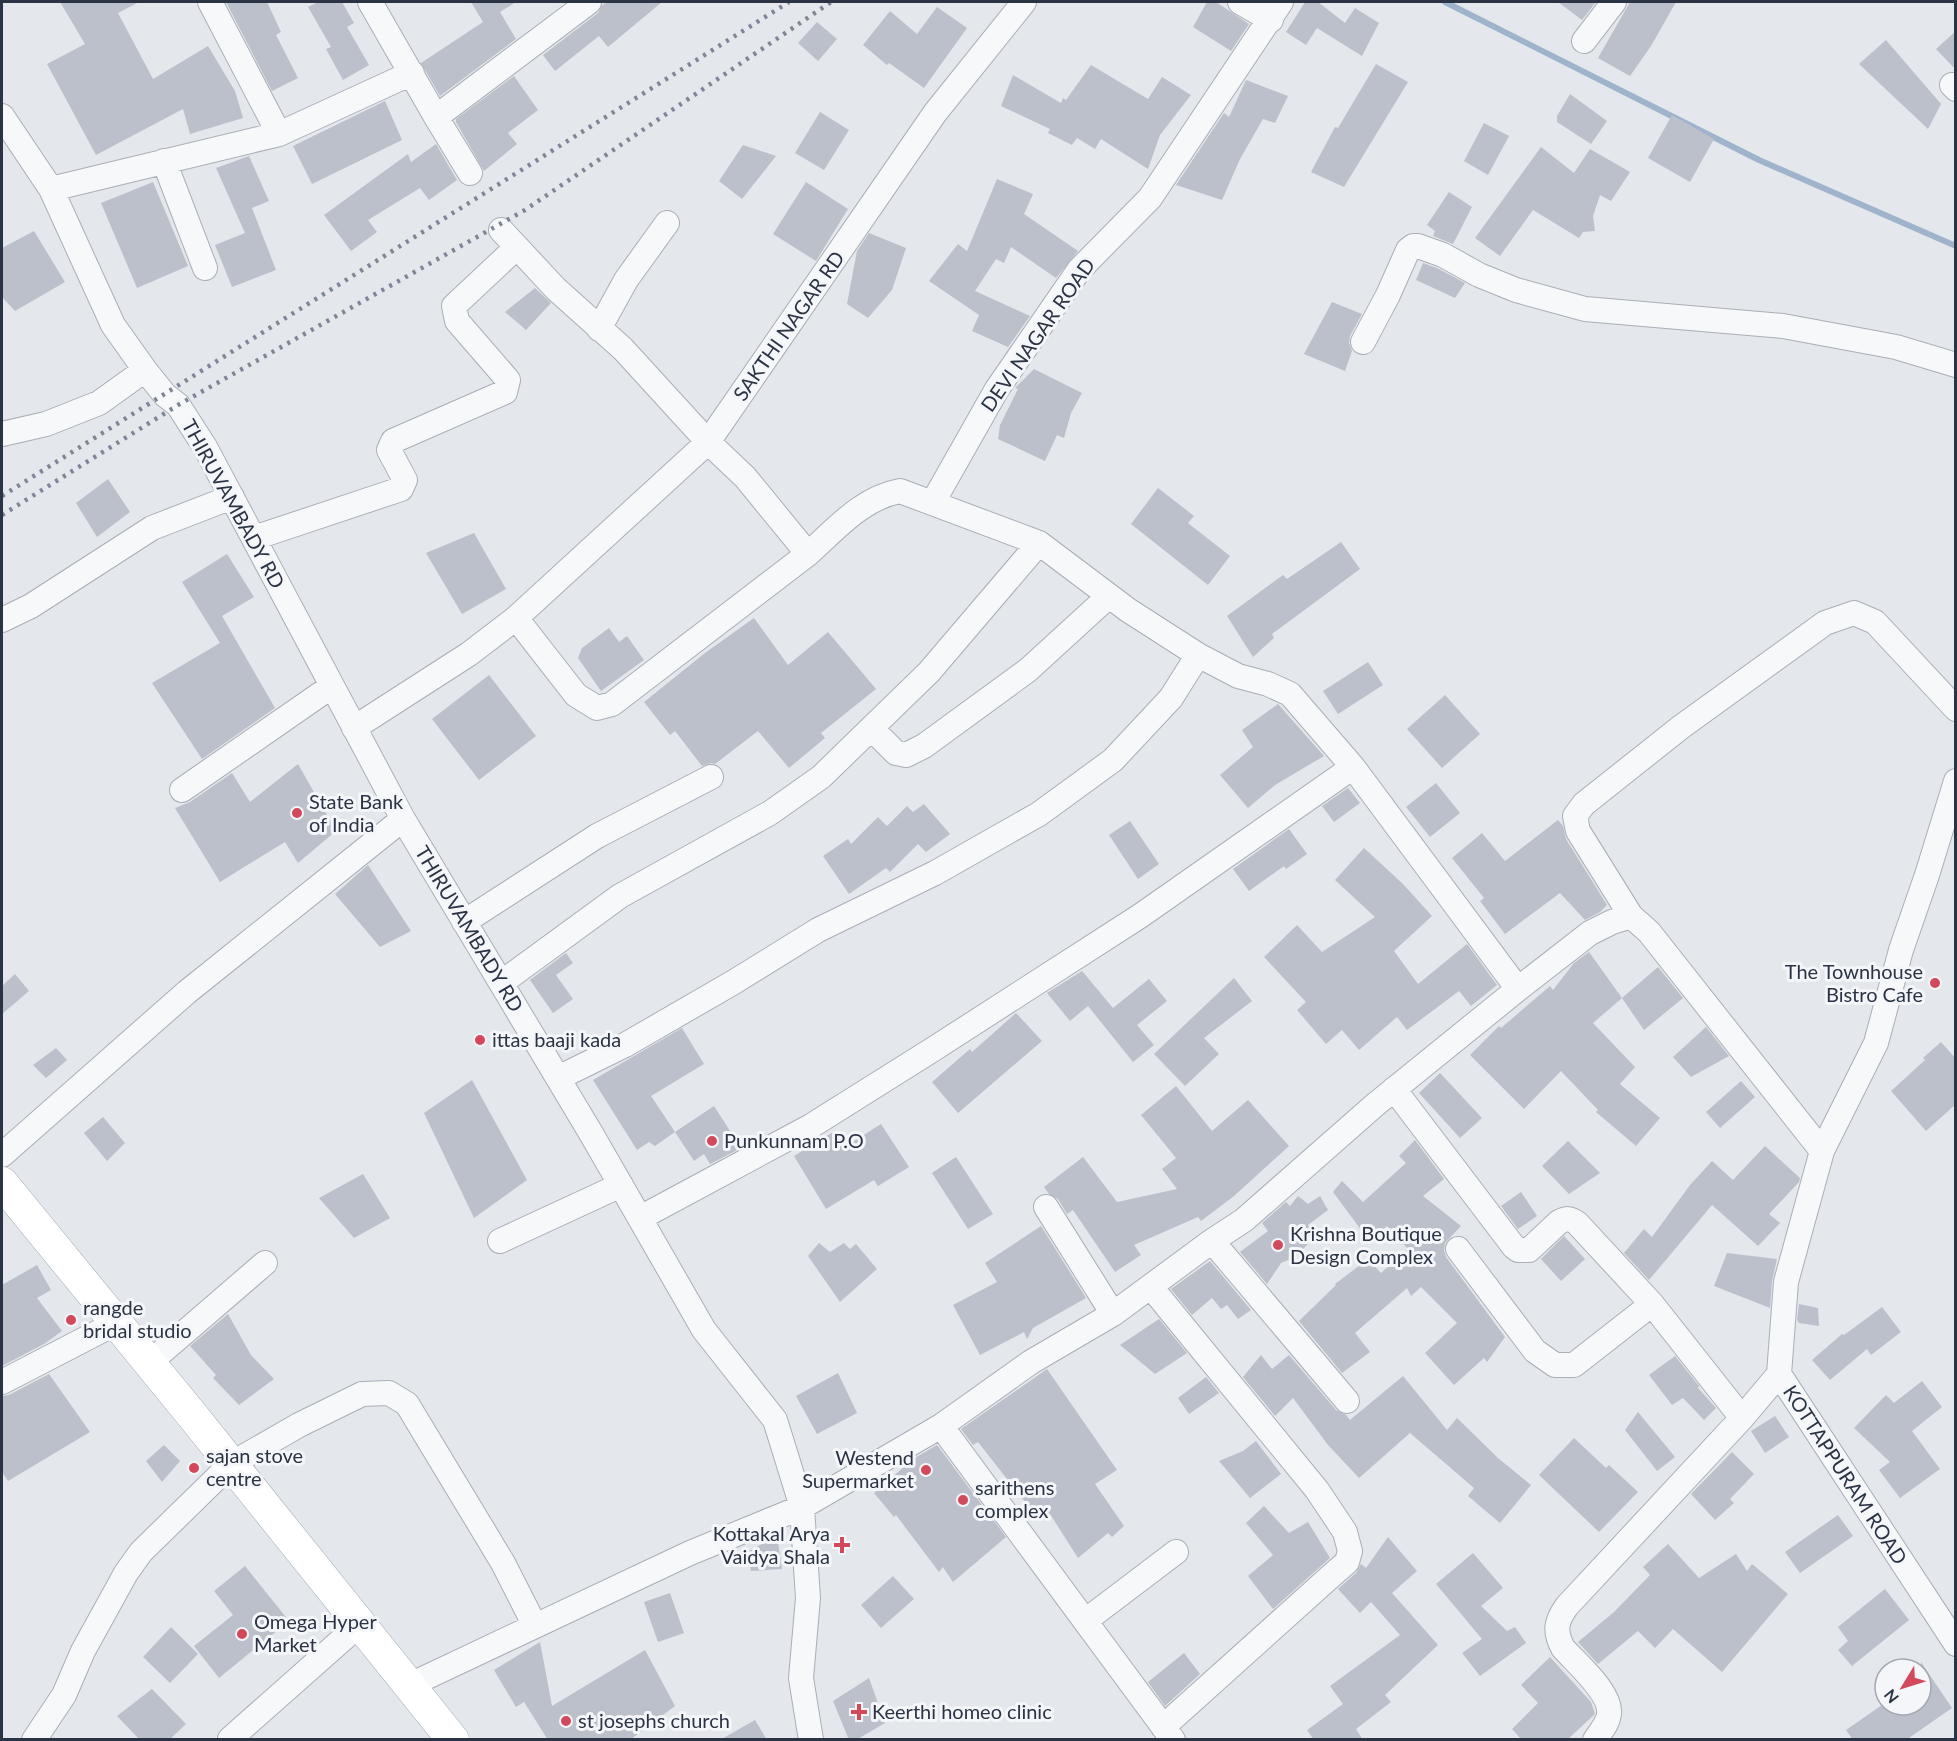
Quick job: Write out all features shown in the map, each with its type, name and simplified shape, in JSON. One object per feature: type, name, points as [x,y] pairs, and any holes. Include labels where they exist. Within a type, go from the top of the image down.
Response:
[{"type":"main road","points":[[6,1197],[149,1363],[361,1623],[453,1740]]},
{"type":"street","points":[[210,2],[279,134]]},
{"type":"street","points":[[370,2],[470,173]]},
{"type":"street","points":[[436,117],[589,2]]},
{"type":"street","name":"SAKTHI NAGAR RD","points":[[354,728],[469,654],[516,618],[708,442],[936,113],[1024,2]]},
{"type":"street","points":[[1240,2],[1276,11]]},
{"type":"street","points":[[1584,41],[1614,2]]},
{"type":"street","name":"DEVI NAGAR ROAD","points":[[933,502],[997,389],[1079,270],[1150,198],[1276,11]]},
{"type":"street","points":[[51,189],[279,134],[412,73]]},
{"type":"street","name":"THIRUVAMBADY RD","points":[[2,116],[51,189],[113,325],[145,370],[183,414],[205,447],[403,819],[558,1078],[704,1330],[775,1420],[802,1507],[808,1598],[801,1678],[811,1740]]},
{"type":"street","points":[[164,161],[205,268]]},
{"type":"street","points":[[599,329],[626,280],[667,223]]},
{"type":"street","points":[[501,230],[556,289],[623,350],[708,442],[745,477],[808,554]]},
{"type":"street","points":[[1364,342],[1408,250],[1413,246],[1418,246],[1443,255],[1479,275],[1516,290],[1585,309],[1783,326],[1896,347],[1956,365]]},
{"type":"street","points":[[254,538],[401,489],[405,480],[389,450],[393,441],[505,392],[508,380],[457,321],[454,306],[517,247]]},
{"type":"street","points":[[2,434],[46,424],[99,403],[145,370]]},
{"type":"street","points":[[516,618],[576,695],[597,708],[612,704],[808,554],[859,508],[885,494],[900,491],[933,502],[1039,543],[1128,610],[1198,655],[1238,676],[1268,684],[1290,694],[1353,767],[1518,989]]},
{"type":"street","points":[[2,620],[31,606],[152,528],[232,497]]},
{"type":"street","points":[[501,983],[620,896],[770,813],[821,777],[929,672],[1039,543]]},
{"type":"street","points":[[872,729],[896,753],[906,755],[924,746],[1028,670],[1109,596]]},
{"type":"street","points":[[1822,1151],[1656,941],[1630,916],[1578,831],[1575,816],[1584,804],[1681,727],[1825,623],[1854,613],[1875,622],[1956,709]]},
{"type":"street","points":[[558,1078],[625,1045],[818,930],[935,873],[1039,814],[1113,760],[1171,698],[1198,655]]},
{"type":"street","points":[[182,790],[332,686]]},
{"type":"street","points":[[640,1218],[811,1126],[932,1050],[1140,916],[1353,767]]},
{"type":"street","points":[[464,922],[597,836],[711,777]]},
{"type":"street","name":"KOTTAPPURAM ROAD","points":[[1956,782],[1901,950],[1876,1043],[1822,1151],[1786,1282],[1779,1374],[1956,1644]]},
{"type":"street","points":[[2,1155],[187,993],[403,819]]},
{"type":"street","points":[[410,1684],[690,1553],[802,1507],[941,1426],[1031,1362],[1113,1314],[1244,1220],[1394,1089],[1518,989],[1590,933],[1630,916]]},
{"type":"street","points":[[1394,1089],[1514,1247],[1518,1250],[1529,1250],[1559,1222],[1571,1218],[1652,1304],[1742,1418]]},
{"type":"street","points":[[500,1241],[621,1185]]},
{"type":"street","points":[[1046,1207],[1113,1314]]},
{"type":"street","points":[[1212,1241],[1347,1401]]},
{"type":"street","points":[[1458,1250],[1535,1351],[1555,1365],[1574,1365],[1652,1304]]},
{"type":"street","points":[[149,1363],[265,1263]]},
{"type":"street","points":[[941,1426],[1168,1733],[1347,1562],[1350,1551],[1345,1532],[1317,1490],[1151,1287]]},
{"type":"street","points":[[2,1382],[116,1323]]},
{"type":"street","points":[[1595,1740],[1606,1724],[1610,1712],[1600,1689],[1559,1641],[1556,1625],[1559,1618],[1575,1597],[1742,1418],[1779,1374]]},
{"type":"street","points":[[34,1740],[64,1695],[83,1651],[126,1573],[141,1552],[231,1464],[299,1425],[362,1394],[389,1393],[407,1404],[503,1563],[535,1626]]},
{"type":"street","points":[[1085,1621],[1176,1552]]},
{"type":"street","points":[[230,1739],[361,1623]]},
{"type":"building","points":[[60,2],[139,2],[118,13],[153,79],[208,46],[235,91],[243,118],[190,134],[183,109],[96,155],[47,64],[85,44]]},
{"type":"building","points":[[226,2],[267,2],[281,32],[276,35],[298,78],[272,91]]},
{"type":"building","points":[[318,2],[342,2],[354,23],[347,27],[369,65],[343,80],[326,49],[331,47],[308,7]]},
{"type":"building","points":[[471,2],[516,2],[500,12],[516,39],[440,96],[421,63],[483,22]]},
{"type":"building","points":[[608,2],[662,2],[608,47],[599,36],[555,71],[543,55],[598,13],[602,5]]},
{"type":"building","points":[[1207,2],[1216,2],[1249,24],[1231,51],[1193,27]]},
{"type":"building","points":[[1305,2],[1318,2],[1345,23],[1355,8],[1379,23],[1362,56],[1317,28],[1306,45],[1286,32]]},
{"type":"building","points":[[1558,2],[1596,2],[1582,20]]},
{"type":"building","points":[[1630,2],[1676,2],[1651,46],[1630,76],[1598,58]]},
{"type":"building","points":[[937,7],[967,28],[924,88],[889,63],[887,65],[863,45],[890,11],[917,34]]},
{"type":"building","points":[[817,22],[837,39],[818,61],[798,43]]},
{"type":"building","points":[[1956,31],[1956,70],[1936,49]]},
{"type":"building","points":[[1886,40],[1941,104],[1928,129],[1859,64]]},
{"type":"building","points":[[1376,64],[1408,82],[1344,187],[1311,172],[1335,127],[1338,128]]},
{"type":"building","points":[[1091,65],[1148,99],[1162,77],[1191,95],[1160,135],[1148,169],[1101,139],[1095,149],[1077,138],[1072,145],[1048,133],[1050,129],[1001,106],[1013,75],[1061,103],[1063,98],[1066,100]]},
{"type":"building","points":[[514,76],[538,110],[508,133],[517,144],[484,171],[456,119]]},
{"type":"building","points":[[1246,80],[1288,96],[1275,123],[1263,119],[1240,159],[1222,200],[1176,185],[1224,113],[1229,117]]},
{"type":"building","points":[[1570,94],[1607,121],[1591,144],[1557,122],[1557,116]]},
{"type":"building","points":[[385,101],[402,140],[312,184],[293,146]]},
{"type":"building","points":[[820,112],[849,130],[824,170],[795,153]]},
{"type":"building","points":[[1672,115],[1714,139],[1690,182],[1648,158]]},
{"type":"building","points":[[1484,123],[1509,136],[1488,175],[1464,161]]},
{"type":"building","points":[[436,144],[457,180],[429,200],[420,188],[368,220],[377,232],[351,251],[324,215],[408,154],[411,162]]},
{"type":"building","points":[[743,145],[776,156],[742,199],[719,181]]},
{"type":"building","points":[[1541,147],[1574,173],[1590,149],[1630,172],[1611,201],[1600,195],[1593,216],[1595,231],[1583,232],[1579,238],[1533,210],[1500,256],[1475,238]]},
{"type":"building","points":[[249,156],[269,201],[252,208],[276,270],[232,287],[215,245],[245,233],[216,168]]},
{"type":"building","points":[[997,179],[1033,194],[1024,214],[1078,251],[1056,278],[1011,247],[1004,263],[996,259],[975,291],[1030,316],[1008,347],[972,331],[979,315],[929,281],[958,244],[967,251]]},
{"type":"building","points":[[153,182],[188,266],[137,288],[101,203]]},
{"type":"building","points":[[806,182],[848,209],[816,261],[773,234]]},
{"type":"building","points":[[1449,192],[1472,207],[1453,244],[1433,236],[1435,231],[1427,225]]},
{"type":"building","points":[[34,231],[65,282],[15,311],[2,297],[2,248]]},
{"type":"building","points":[[869,233],[906,248],[892,290],[868,318],[847,304],[857,251]]},
{"type":"building","points":[[1423,263],[1465,283],[1455,298],[1416,280]]},
{"type":"building","points":[[535,288],[551,303],[526,330],[505,312]]},
{"type":"building","points":[[1332,302],[1362,314],[1350,336],[1349,343],[1352,351],[1345,371],[1304,354]]},
{"type":"building","points":[[1034,369],[1082,393],[1071,413],[1064,438],[1057,435],[1045,461],[998,439],[1000,425],[1018,389],[1015,388]]},
{"type":"building","points":[[108,479],[130,512],[97,537],[76,503]]},
{"type":"building","points":[[1158,488],[1194,516],[1188,523],[1230,556],[1208,585],[1131,524]]},
{"type":"building","points":[[474,533],[506,589],[462,614],[426,553]]},
{"type":"building","points":[[1341,542],[1360,569],[1272,634],[1274,638],[1253,657],[1227,616],[1283,575],[1287,579]]},
{"type":"building","points":[[227,554],[254,597],[222,616],[275,708],[202,759],[152,683],[220,643],[182,582]]},
{"type":"building","points":[[754,618],[788,665],[828,632],[876,689],[821,733],[825,738],[789,768],[758,731],[715,764],[702,766],[675,731],[670,735],[644,702],[705,653]]},
{"type":"building","points":[[609,628],[619,642],[627,636],[644,660],[601,691],[578,658],[582,648]]},
{"type":"building","points":[[1368,662],[1383,685],[1338,714],[1323,691]]},
{"type":"building","points":[[489,675],[536,736],[479,780],[432,719]]},
{"type":"building","points":[[1445,695],[1480,734],[1442,768],[1407,729]]},
{"type":"building","points":[[1278,704],[1324,756],[1275,785],[1248,808],[1220,775],[1253,747],[1242,730]]},
{"type":"building","points":[[298,764],[336,831],[298,863],[285,842],[220,882],[175,808],[190,802],[232,773],[250,802]]},
{"type":"building","points":[[1436,783],[1460,813],[1430,837],[1406,807]]},
{"type":"building","points":[[1348,788],[1360,803],[1334,822],[1322,806]]},
{"type":"building","points":[[924,804],[950,834],[926,852],[918,844],[890,872],[886,868],[849,894],[823,856],[848,839],[851,844],[878,817],[887,826],[907,806],[913,812]]},
{"type":"building","points":[[1558,820],[1563,826],[1566,839],[1607,905],[1600,912],[1585,920],[1560,893],[1505,934],[1480,901],[1484,898],[1452,858],[1482,833],[1505,861]]},
{"type":"building","points":[[1130,821],[1159,864],[1138,879],[1109,835]]},
{"type":"building","points":[[1289,829],[1307,854],[1286,869],[1284,866],[1249,891],[1233,869]]},
{"type":"building","points":[[1364,848],[1403,884],[1432,916],[1394,951],[1418,984],[1467,944],[1497,985],[1471,1006],[1459,991],[1407,1030],[1397,1017],[1359,1050],[1342,1030],[1326,1044],[1297,1010],[1306,1002],[1264,957],[1297,925],[1322,952],[1375,917],[1335,880]]},
{"type":"building","points":[[368,865],[411,931],[380,947],[335,894]]},
{"type":"building","points":[[1589,952],[1622,998],[1593,1023],[1635,1067],[1620,1084],[1660,1118],[1636,1146],[1596,1112],[1598,1110],[1561,1071],[1524,1109],[1470,1055],[1499,1026],[1501,1028],[1550,986],[1553,990],[1574,963]]},
{"type":"building","points":[[566,953],[573,963],[556,975],[573,999],[553,1013],[530,980]]},
{"type":"building","points":[[1658,967],[1683,998],[1644,1030],[1622,998]]},
{"type":"building","points":[[1082,971],[1113,1008],[1149,979],[1167,1001],[1137,1025],[1154,1045],[1133,1062],[1088,1006],[1070,1021],[1047,993]]},
{"type":"building","points":[[15,974],[29,991],[2,1014],[2,986]]},
{"type":"building","points":[[1234,978],[1252,1001],[1204,1038],[1219,1054],[1185,1086],[1154,1054]]},
{"type":"building","points":[[1016,1013],[1042,1041],[958,1113],[932,1082],[970,1049],[972,1052]]},
{"type":"building","points":[[1706,1027],[1729,1056],[1691,1077],[1673,1057]]},
{"type":"building","points":[[682,1028],[704,1064],[651,1096],[675,1132],[655,1146],[649,1142],[637,1150],[593,1080]]},
{"type":"building","points":[[1941,1042],[1956,1059],[1956,1104],[1926,1131],[1891,1091]]},
{"type":"building","points":[[56,1048],[67,1060],[46,1078],[33,1065]]},
{"type":"building","points":[[1440,1073],[1482,1118],[1460,1138],[1419,1093]]},
{"type":"building","points":[[472,1080],[527,1180],[474,1218],[424,1113]]},
{"type":"building","points":[[1741,1081],[1755,1097],[1720,1128],[1706,1112]]},
{"type":"building","points":[[1176,1086],[1212,1131],[1248,1100],[1289,1146],[1234,1196],[1201,1221],[1198,1217],[1134,1245],[1141,1255],[1115,1272],[1073,1210],[1067,1214],[1058,1199],[1049,1194],[1044,1187],[1083,1157],[1117,1202],[1177,1189],[1162,1169],[1176,1158],[1141,1115]]},
{"type":"building","name":"Punkunnam P.O","points":[[714,1106],[741,1148],[710,1164],[704,1154],[694,1161],[675,1132]]},
{"type":"building","points":[[103,1117],[125,1143],[107,1161],[84,1133]]},
{"type":"building","points":[[881,1124],[909,1167],[878,1186],[874,1180],[826,1209],[794,1156],[835,1131],[845,1147]]},
{"type":"building","points":[[1415,1140],[1444,1179],[1423,1196],[1461,1226],[1445,1243],[1446,1257],[1505,1337],[1487,1362],[1484,1358],[1454,1385],[1425,1353],[1457,1323],[1421,1287],[1411,1296],[1407,1288],[1355,1333],[1370,1352],[1342,1373],[1299,1321],[1335,1284],[1368,1259],[1381,1273],[1408,1249],[1387,1226],[1370,1242],[1333,1192],[1342,1181],[1363,1202],[1406,1163],[1399,1156]]},
{"type":"building","points":[[1568,1141],[1600,1173],[1569,1194],[1542,1166]]},
{"type":"building","points":[[1765,1146],[1800,1178],[1799,1182],[1769,1214],[1780,1223],[1758,1246],[1712,1205],[1649,1280],[1624,1253],[1644,1229],[1652,1237],[1690,1185],[1712,1161],[1733,1180]]},
{"type":"building","points":[[956,1157],[993,1214],[968,1229],[932,1173]]},
{"type":"building","points":[[363,1174],[390,1218],[354,1238],[319,1198]]},
{"type":"building","points":[[1521,1192],[1537,1216],[1518,1229],[1501,1206]]},
{"type":"building","name":"Krishna Boutique Design Complex","points":[[1298,1196],[1308,1204],[1320,1196],[1328,1210],[1308,1225],[1315,1237],[1295,1257],[1281,1263],[1267,1284],[1240,1252],[1268,1231],[1262,1223],[1286,1202],[1290,1206]]},
{"type":"building","points":[[1041,1226],[1086,1298],[1033,1328],[1027,1339],[1024,1332],[980,1355],[953,1305],[997,1282],[985,1263]]},
{"type":"building","points":[[1564,1236],[1585,1259],[1561,1281],[1541,1259]]},
{"type":"building","points":[[819,1243],[830,1252],[844,1243],[850,1249],[856,1244],[877,1269],[840,1302],[808,1256]]},
{"type":"building","points":[[1727,1253],[1777,1259],[1772,1281],[1770,1308],[1714,1286]]},
{"type":"building","points":[[1210,1261],[1251,1310],[1238,1319],[1227,1305],[1221,1309],[1212,1298],[1192,1315],[1171,1289]]},
{"type":"building","points":[[37,1265],[51,1290],[37,1298],[62,1331],[44,1344],[2,1366],[2,1285]]},
{"type":"building","points":[[1799,1304],[1818,1308],[1819,1326],[1799,1323],[1797,1320]]},
{"type":"building","points":[[1882,1307],[1901,1332],[1871,1355],[1867,1349],[1830,1380],[1812,1360],[1842,1334],[1844,1335]]},
{"type":"building","points":[[228,1314],[251,1355],[274,1379],[239,1405],[213,1378],[216,1375],[190,1346]]},
{"type":"building","points":[[1159,1319],[1187,1353],[1155,1374],[1120,1345]]},
{"type":"building","points":[[1261,1355],[1272,1369],[1289,1355],[1336,1410],[1350,1420],[1403,1376],[1447,1430],[1457,1418],[1498,1458],[1531,1485],[1500,1523],[1468,1496],[1474,1488],[1410,1433],[1359,1478],[1328,1445],[1293,1398],[1275,1416],[1243,1377]]},
{"type":"building","points":[[1675,1356],[1716,1408],[1704,1420],[1683,1398],[1672,1405],[1649,1375]]},
{"type":"building","points":[[1047,1369],[1117,1470],[1095,1484],[1124,1526],[1112,1537],[1108,1533],[1078,1558],[1050,1514],[1040,1521],[978,1442],[973,1445],[961,1429]]},
{"type":"building","points":[[838,1373],[857,1413],[817,1434],[796,1396]]},
{"type":"building","points":[[49,1374],[90,1432],[8,1481],[2,1472],[2,1396],[9,1395]]},
{"type":"building","points":[[1206,1377],[1219,1393],[1189,1414],[1178,1398]]},
{"type":"building","points":[[1922,1381],[1942,1407],[1912,1431],[1940,1469],[1900,1498],[1879,1470],[1890,1462],[1854,1428],[1886,1395],[1894,1403]]},
{"type":"building","points":[[1638,1412],[1675,1457],[1657,1471],[1625,1430]]},
{"type":"building","points":[[1775,1416],[1789,1437],[1765,1453],[1751,1431]]},
{"type":"building","points":[[1574,1438],[1606,1468],[1609,1465],[1638,1492],[1599,1532],[1539,1475]]},
{"type":"building","points":[[1256,1441],[1281,1474],[1250,1498],[1219,1461],[1243,1451]]},
{"type":"building","points":[[164,1445],[180,1461],[162,1482],[146,1461]]},
{"type":"building","points":[[937,1445],[1006,1537],[953,1582],[943,1567],[939,1572],[896,1515],[894,1517],[874,1493],[913,1459]]},
{"type":"building","points":[[1732,1452],[1754,1474],[1730,1499],[1734,1503],[1715,1520],[1691,1494]]},
{"type":"building","points":[[1264,1506],[1289,1533],[1308,1522],[1330,1558],[1273,1609],[1248,1576],[1273,1555],[1246,1523]]},
{"type":"building","points":[[1838,1515],[1853,1536],[1800,1573],[1785,1552]]},
{"type":"building","points":[[777,1536],[782,1569],[751,1571],[747,1552]]},
{"type":"building","points":[[1388,1537],[1417,1571],[1392,1593],[1438,1645],[1385,1695],[1391,1702],[1356,1729],[1363,1740],[1314,1740],[1307,1730],[1343,1704],[1330,1686],[1400,1635],[1371,1602],[1360,1613],[1338,1589],[1356,1573],[1361,1564],[1366,1568]]},
{"type":"building","points":[[1668,1544],[1699,1578],[1736,1554],[1747,1571],[1752,1564],[1788,1594],[1722,1672],[1673,1629],[1655,1648],[1638,1631],[1598,1664],[1578,1642],[1614,1612],[1650,1575],[1643,1567]]},
{"type":"building","points":[[1473,1553],[1503,1588],[1481,1606],[1507,1631],[1515,1627],[1526,1643],[1480,1676],[1462,1653],[1482,1639],[1436,1584]]},
{"type":"building","name":"Omega Hyper Market","points":[[245,1566],[289,1621],[219,1678],[194,1646],[233,1615],[214,1591]]},
{"type":"building","points":[[893,1576],[914,1599],[881,1628],[861,1605]]},
{"type":"building","points":[[1885,1589],[1909,1620],[1852,1666],[1838,1650],[1848,1641],[1838,1627]]},
{"type":"building","points":[[670,1593],[684,1633],[658,1642],[644,1602]]},
{"type":"building","points":[[171,1627],[198,1654],[170,1683],[143,1657]]},
{"type":"building","points":[[540,1642],[552,1706],[645,1650],[675,1706],[630,1740],[548,1740],[524,1702],[516,1707],[494,1670]]},
{"type":"building","points":[[1184,1653],[1200,1674],[1165,1706],[1148,1682]]},
{"type":"building","points":[[1550,1657],[1591,1702],[1595,1714],[1567,1740],[1522,1740],[1512,1729],[1538,1703],[1521,1685]]},
{"type":"building","name":"Keerthi homeo clinic","points":[[869,1678],[885,1723],[856,1740],[849,1740],[833,1701]]},
{"type":"building","points":[[1933,1680],[1952,1708],[1906,1740],[1853,1740],[1846,1730],[1873,1711],[1873,1717],[1933,1717]]},
{"type":"building","points":[[152,1689],[186,1724],[169,1740],[140,1740],[117,1716]]},
{"type":"building","points":[[755,1720],[767,1740],[720,1740]]},
{"type":"waterway","points":[[1445,2],[1759,160],[1956,246]]},
{"type":"railway","points":[[2,496],[789,2]]},
{"type":"railway","points":[[2,515],[178,405],[525,210],[831,2]]},
{"type":"place","name":"State Bank of India","points":[[297,813]]},
{"type":"place","name":"The Townhouse Bistro Cafe","points":[[1935,983]]},
{"type":"place","name":"ittas baaji kada","points":[[480,1040]]},
{"type":"place","name":"Punkunnam P.O","points":[[712,1141]]},
{"type":"place","name":"Krishna Boutique Design Complex","points":[[1278,1245]]},
{"type":"place","name":"rangde bridal studio","points":[[71,1320]]},
{"type":"place","name":"sajan stove centre","points":[[194,1468]]},
{"type":"place","name":"Westend Supermarket","points":[[926,1470]]},
{"type":"place","name":"sarithens complex","points":[[963,1500]]},
{"type":"place","name":"Kottakal Arya Vaidya Shala","points":[[842,1545]]},
{"type":"place","name":"Omega Hyper Market","points":[[242,1634]]},
{"type":"place","name":"Keerthi homeo clinic","points":[[859,1712]]},
{"type":"place","name":"st josephs church","points":[[566,1721]]}]
